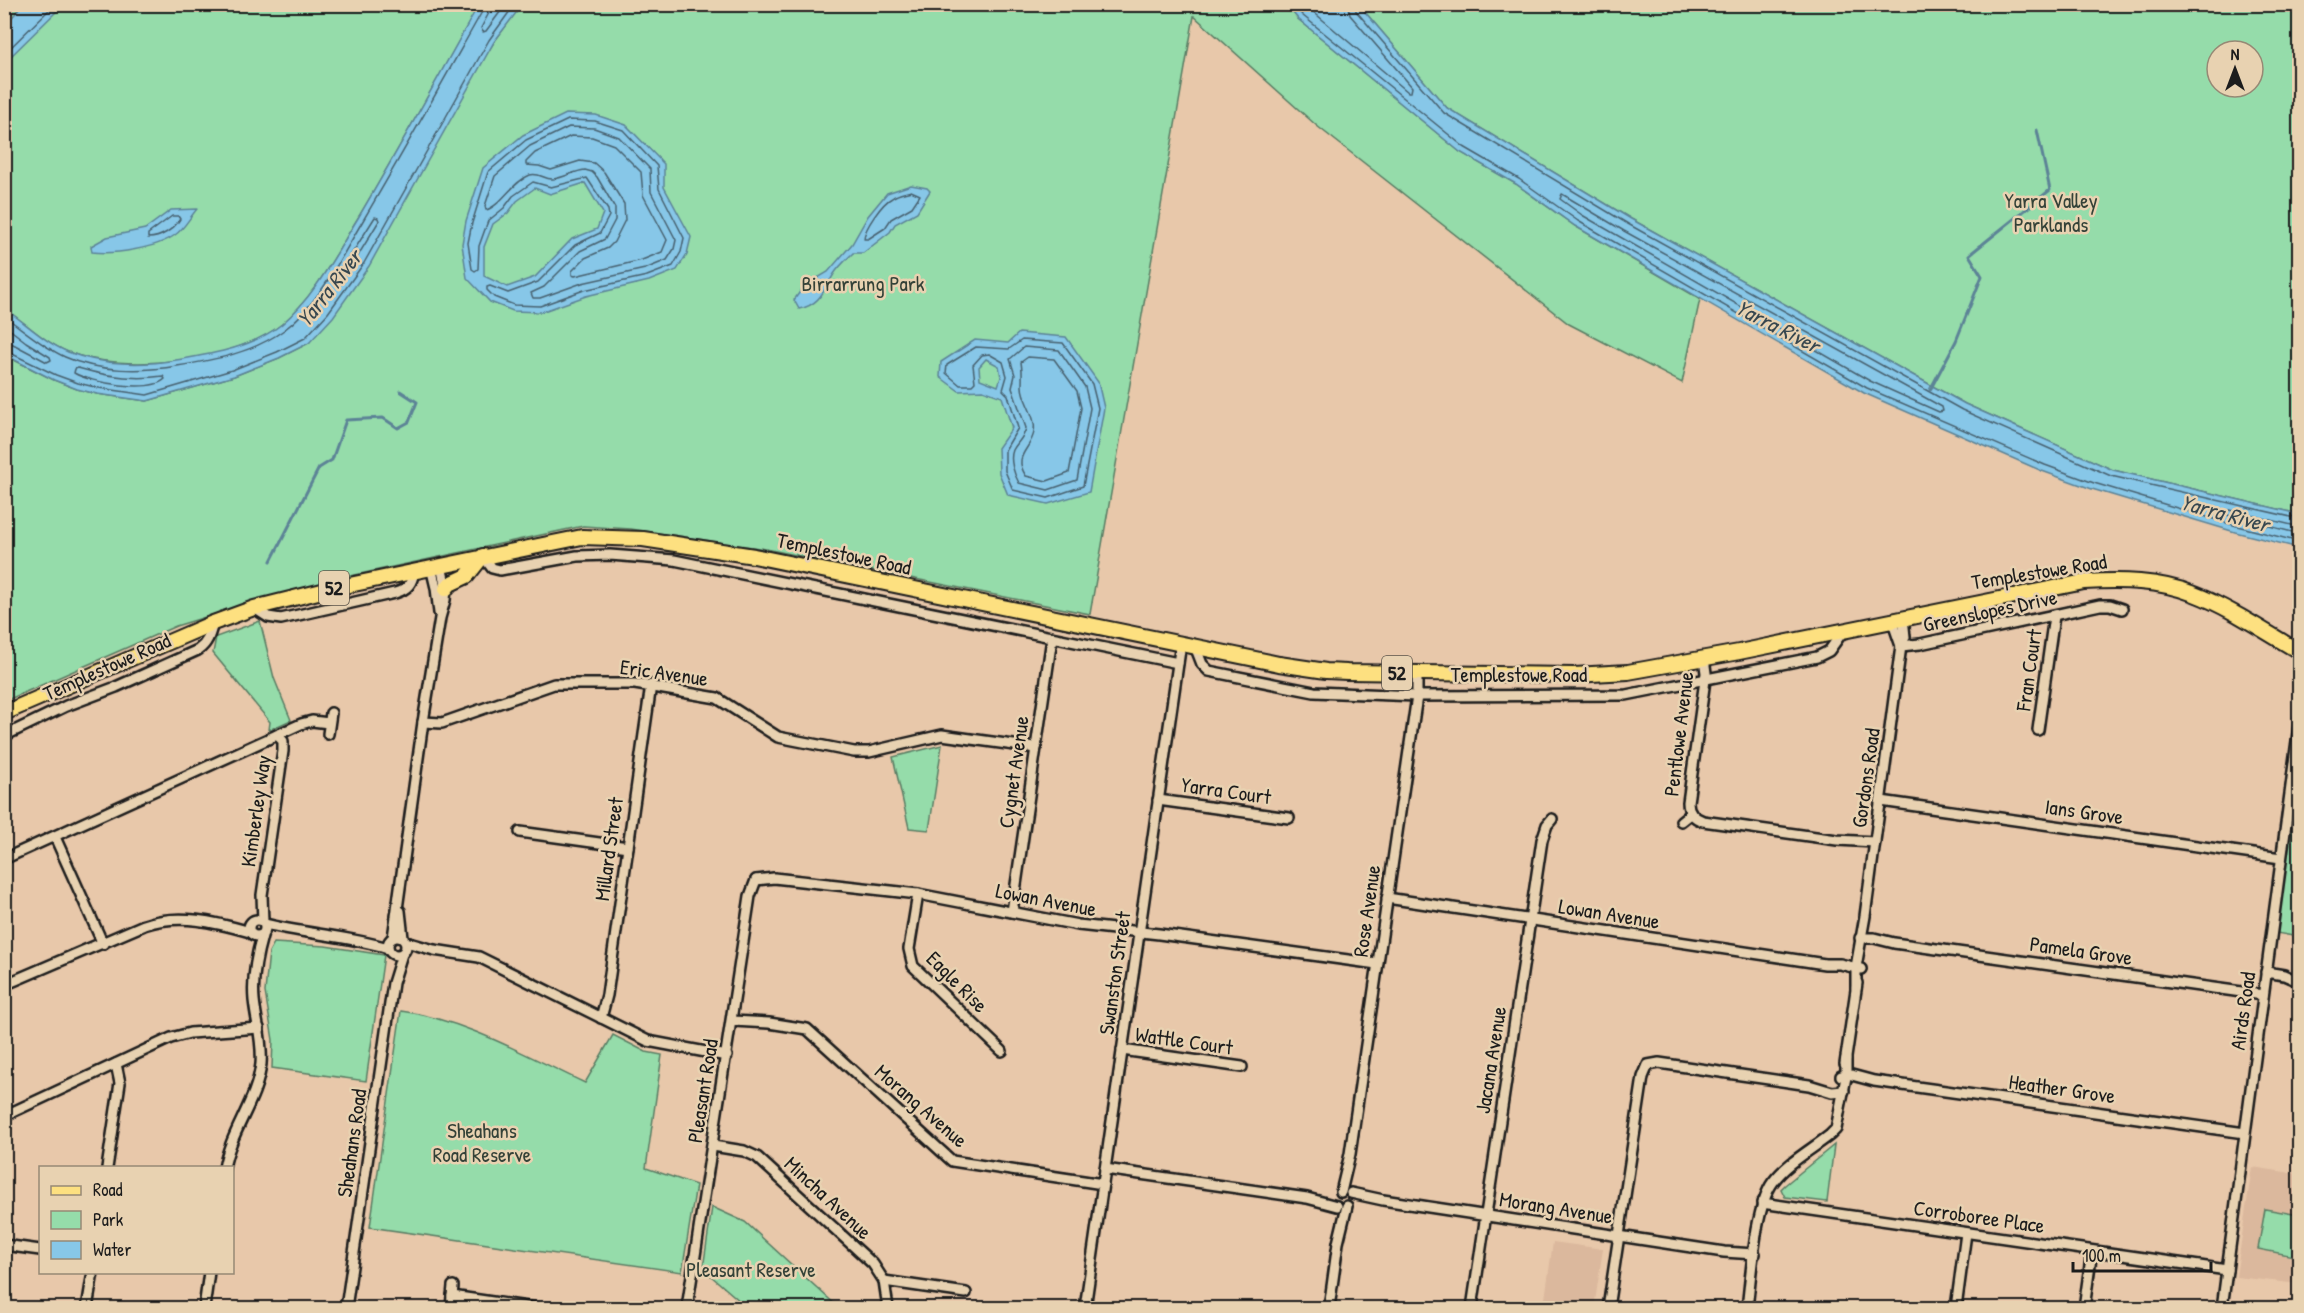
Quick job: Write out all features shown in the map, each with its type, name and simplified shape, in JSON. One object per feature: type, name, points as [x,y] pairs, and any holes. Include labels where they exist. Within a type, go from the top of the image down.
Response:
[{"type":"main road","name":"Templestowe Road","points":[[4,713],[213,623],[254,608],[436,566],[582,537],[674,543],[754,556],[1326,672],[1600,675],[1628,672],[2084,582],[2121,580],[2159,584],[2193,594],[2239,616],[2300,652]]},
{"type":"main road","points":[[446,589],[450,584],[467,576],[483,556]]},
{"type":"main road","name":"Templestowe Road","points":[[4,719],[36,701]]},
{"type":"street","name":"Templestowe Road","points":[[483,556],[492,568],[500,570],[577,556],[610,555],[674,560],[1178,663]]},
{"type":"street","name":"Sheahans Road","points":[[393,983],[391,944],[423,722],[446,589],[436,566]]},
{"type":"street","name":"Sheahans Road","points":[[436,566],[440,618]]},
{"type":"street","name":"Greenslopes Drive","points":[[1902,646],[2100,605],[2122,609]]},
{"type":"street","name":"Fran Court","points":[[2038,730],[2054,616]]},
{"type":"street","name":"Gordons Road","points":[[1762,1203],[1769,1187],[1779,1175],[1833,1132],[1837,1125],[1905,636],[1897,619]]},
{"type":"street","name":"Templestowe Road","points":[[4,736],[66,706],[116,687],[198,650],[209,638],[213,623]]},
{"type":"street","name":"Templestowe Road","points":[[1195,646],[1202,664],[1209,671],[1314,692],[1417,696],[1626,695],[1818,657],[1829,651],[1844,630]]},
{"type":"street","name":"Cygnet Avenue","points":[[1012,912],[1052,638]]},
{"type":"street","name":"Swanston Street","points":[[1084,1308],[1181,643]]},
{"type":"street","name":"Pentlowe Avenue","points":[[1704,658],[1706,680],[1688,802],[1691,813],[1703,820],[1875,846]]},
{"type":"street","name":"Rose Avenue","points":[[1329,1308],[1417,696],[1418,673]]},
{"type":"street","name":"Eric Avenue","points":[[423,722],[442,723],[554,684],[651,685],[717,698],[783,739],[854,752],[869,752],[942,735],[1036,748]]},
{"type":"street","name":"Millard Street","points":[[601,1018],[607,995],[651,685]]},
{"type":"street","name":"Kimberley Way","points":[[4,859],[308,722],[330,718],[328,734]]},
{"type":"street","name":"Airds Road","points":[[2222,1308],[2300,718]]},
{"type":"street","name":"Kimberley Way","points":[[224,1166],[234,1134],[253,1097],[261,1063],[259,1028],[254,999],[255,961],[283,751],[283,741],[277,735]]},
{"type":"street","name":"Yarra Court","points":[[1158,800],[1289,818]]},
{"type":"street","name":"Ians Grove","points":[[1881,801],[2281,858]]},
{"type":"street","name":"Pentlowe Avenue","points":[[1681,821],[1691,813]]},
{"type":"street","name":"Jacana Avenue","points":[[1472,1308],[1542,840],[1547,825],[1552,819]]},
{"type":"street","points":[[520,832],[628,847]]},
{"type":"street","points":[[55,837],[103,944]]},
{"type":"street","points":[[750,870],[756,880]]},
{"type":"street","name":"Lowan Avenue","points":[[756,880],[774,878],[918,894],[1078,926],[1377,964]]},
{"type":"street","name":"Pleasant Road","points":[[687,1308],[728,1053],[750,896],[756,880]]},
{"type":"street","name":"Eagle Rise","points":[[918,894],[909,949],[912,966],[1002,1051]]},
{"type":"street","name":"Lowan Avenue","points":[[1387,898],[1857,969]]},
{"type":"street","name":"Sheahans Road","points":[[346,1308],[393,983],[404,946],[399,900]]},
{"type":"street","points":[[4,985],[144,925],[162,920],[184,919],[391,944]]},
{"type":"street","points":[[391,944],[398,936],[404,946]]},
{"type":"street","name":"Pamela Grove","points":[[1863,939],[2263,995]]},
{"type":"street","points":[[391,944],[396,955],[404,946]]},
{"type":"street","points":[[404,946],[479,957],[648,1041],[728,1053]]},
{"type":"street","points":[[2266,972],[2284,975],[2300,982]]},
{"type":"street","name":"Morang Avenue","points":[[733,1017],[801,1028],[813,1033],[952,1161],[1103,1184]]},
{"type":"street","points":[[4,1116],[181,1035],[259,1028]]},
{"type":"street","name":"Wattle Court","points":[[1122,1050],[1242,1067]]},
{"type":"street","points":[[1642,1056],[1648,1065]]},
{"type":"street","points":[[1648,1065],[1659,1063],[1809,1085],[1832,1092],[1841,1090]]},
{"type":"street","points":[[107,1166],[120,1083],[116,1064]]},
{"type":"street","points":[[1608,1308],[1643,1077],[1648,1065]]},
{"type":"street","name":"Heather Grove","points":[[1845,1077],[2245,1133]]},
{"type":"street","name":"Mincha Avenue","points":[[713,1146],[750,1153],[763,1161],[873,1264],[884,1281],[888,1308]]},
{"type":"street","name":"Morang Avenue","points":[[1105,1169],[1307,1198],[1383,1200],[1754,1257]]},
{"type":"street","points":[[1747,1308],[1762,1203]]},
{"type":"street","name":"Corroboree Place","points":[[1762,1203],[2227,1270]]},
{"type":"street","points":[[1956,1308],[1966,1233]]},
{"type":"street","points":[[4,1245],[39,1250]]},
{"type":"street","points":[[2084,1308],[2092,1251]]},
{"type":"street","points":[[87,1308],[93,1274]]},
{"type":"street","points":[[204,1308],[209,1274]]},
{"type":"street","points":[[884,1281],[966,1293]]},
{"type":"street","points":[[451,1307],[453,1286]]},
{"type":"street","points":[[452,1296],[534,1308]]},
{"type":"shaded area","points":[[2252,1167],[2299,1174],[2299,1284],[2236,1277]]},
{"type":"shaded area","points":[[1553,1242],[1603,1249],[1594,1308],[1544,1306]]},
{"type":"green space","name":"Birrarrung Park","points":[[522,4],[1287,5],[1298,19],[1460,152],[1516,184],[1575,226],[1700,299],[1682,383],[1569,324],[1317,126],[1194,16],[1090,614],[766,549],[631,529],[583,526],[355,575],[258,601],[176,626],[5,701],[4,355],[77,389],[147,401],[234,376],[309,343],[494,42]]},
{"type":"green space","points":[[4,5],[479,5],[333,260],[294,313],[262,337],[237,348],[209,355],[148,363],[91,359],[68,352],[43,338],[5,309]]},
{"type":"green space","name":"Yarra Valley Parklands","points":[[1359,5],[2299,5],[2299,514],[2113,470],[1965,404],[1631,219],[1447,108]]},
{"type":"green space","points":[[260,621],[274,678],[291,720],[269,730],[270,722],[213,653],[216,637]]},
{"type":"green space","points":[[942,745],[929,830],[909,828],[893,757]]},
{"type":"green space","points":[[2299,755],[2299,937],[2276,933]]},
{"type":"green space","points":[[274,943],[325,946],[384,955],[366,1081],[272,1068],[273,1040],[265,992],[269,952]]},
{"type":"green space","name":"Sheahans Road Reserve","points":[[401,1011],[472,1030],[585,1083],[613,1035],[646,1052],[662,1055],[646,1168],[696,1185],[682,1272],[370,1227]]},
{"type":"green space","points":[[1834,1145],[1827,1202],[1785,1197],[1781,1189]]},
{"type":"green space","name":"Pleasant Reserve","points":[[712,1207],[745,1222],[839,1308],[748,1308],[703,1269]]},
{"type":"green space","points":[[2265,1209],[2299,1215],[2299,1257],[2258,1249]]},
{"type":"water","name":"Yarra River","points":[[479,4],[522,5],[494,42],[369,266],[333,317],[309,343],[234,376],[147,401],[77,389],[5,355],[5,309],[43,338],[68,352],[94,360],[135,364],[163,362],[217,352],[258,339],[282,324],[305,300],[333,260]]},
{"type":"water","points":[[21,5],[63,5],[5,62],[5,24]]},
{"type":"water","name":"Yarra River","points":[[1287,5],[1359,5],[1447,108],[1631,219],[1965,404],[2113,470],[2299,514],[2299,548],[2235,532],[2092,489],[2042,471],[1864,393],[1575,226],[1516,184],[1460,152],[1298,19]]},
{"type":"water","points":[[566,114],[596,115],[626,125],[664,164],[664,187],[691,237],[687,254],[677,270],[649,281],[586,296],[541,312],[513,311],[490,302],[467,278],[462,244],[466,221],[483,168],[523,135]],"holes":[[[585,183],[603,213],[597,229],[572,239],[535,277],[507,287],[484,276],[484,247],[493,224],[508,213],[517,201],[535,188],[550,194]]]},
{"type":"water","points":[[911,185],[927,188],[930,191],[917,212],[895,224],[890,232],[863,253],[853,253],[836,271],[817,300],[799,309],[794,300],[804,286],[828,272],[852,244],[868,216],[887,193]]},
{"type":"water","points":[[197,209],[178,232],[158,244],[123,251],[92,252],[91,246],[107,237],[145,229],[171,210]]},
{"type":"water","points":[[1019,333],[1066,337],[1098,382],[1104,408],[1089,492],[1048,504],[1008,495],[999,473],[998,448],[1012,428],[1002,397],[983,390],[959,391],[940,377],[941,362],[975,340],[1008,343]],"holes":[[[986,359],[999,366],[1001,377],[998,386],[980,379],[979,367]]]},
{"type":"waterway","points":[[1930,390],[1956,341],[1982,276],[1969,255],[2050,190],[2037,130]]},
{"type":"waterway","points":[[271,561],[319,468],[332,460],[346,420],[383,418],[398,428],[409,422],[417,402],[400,391]]}]
